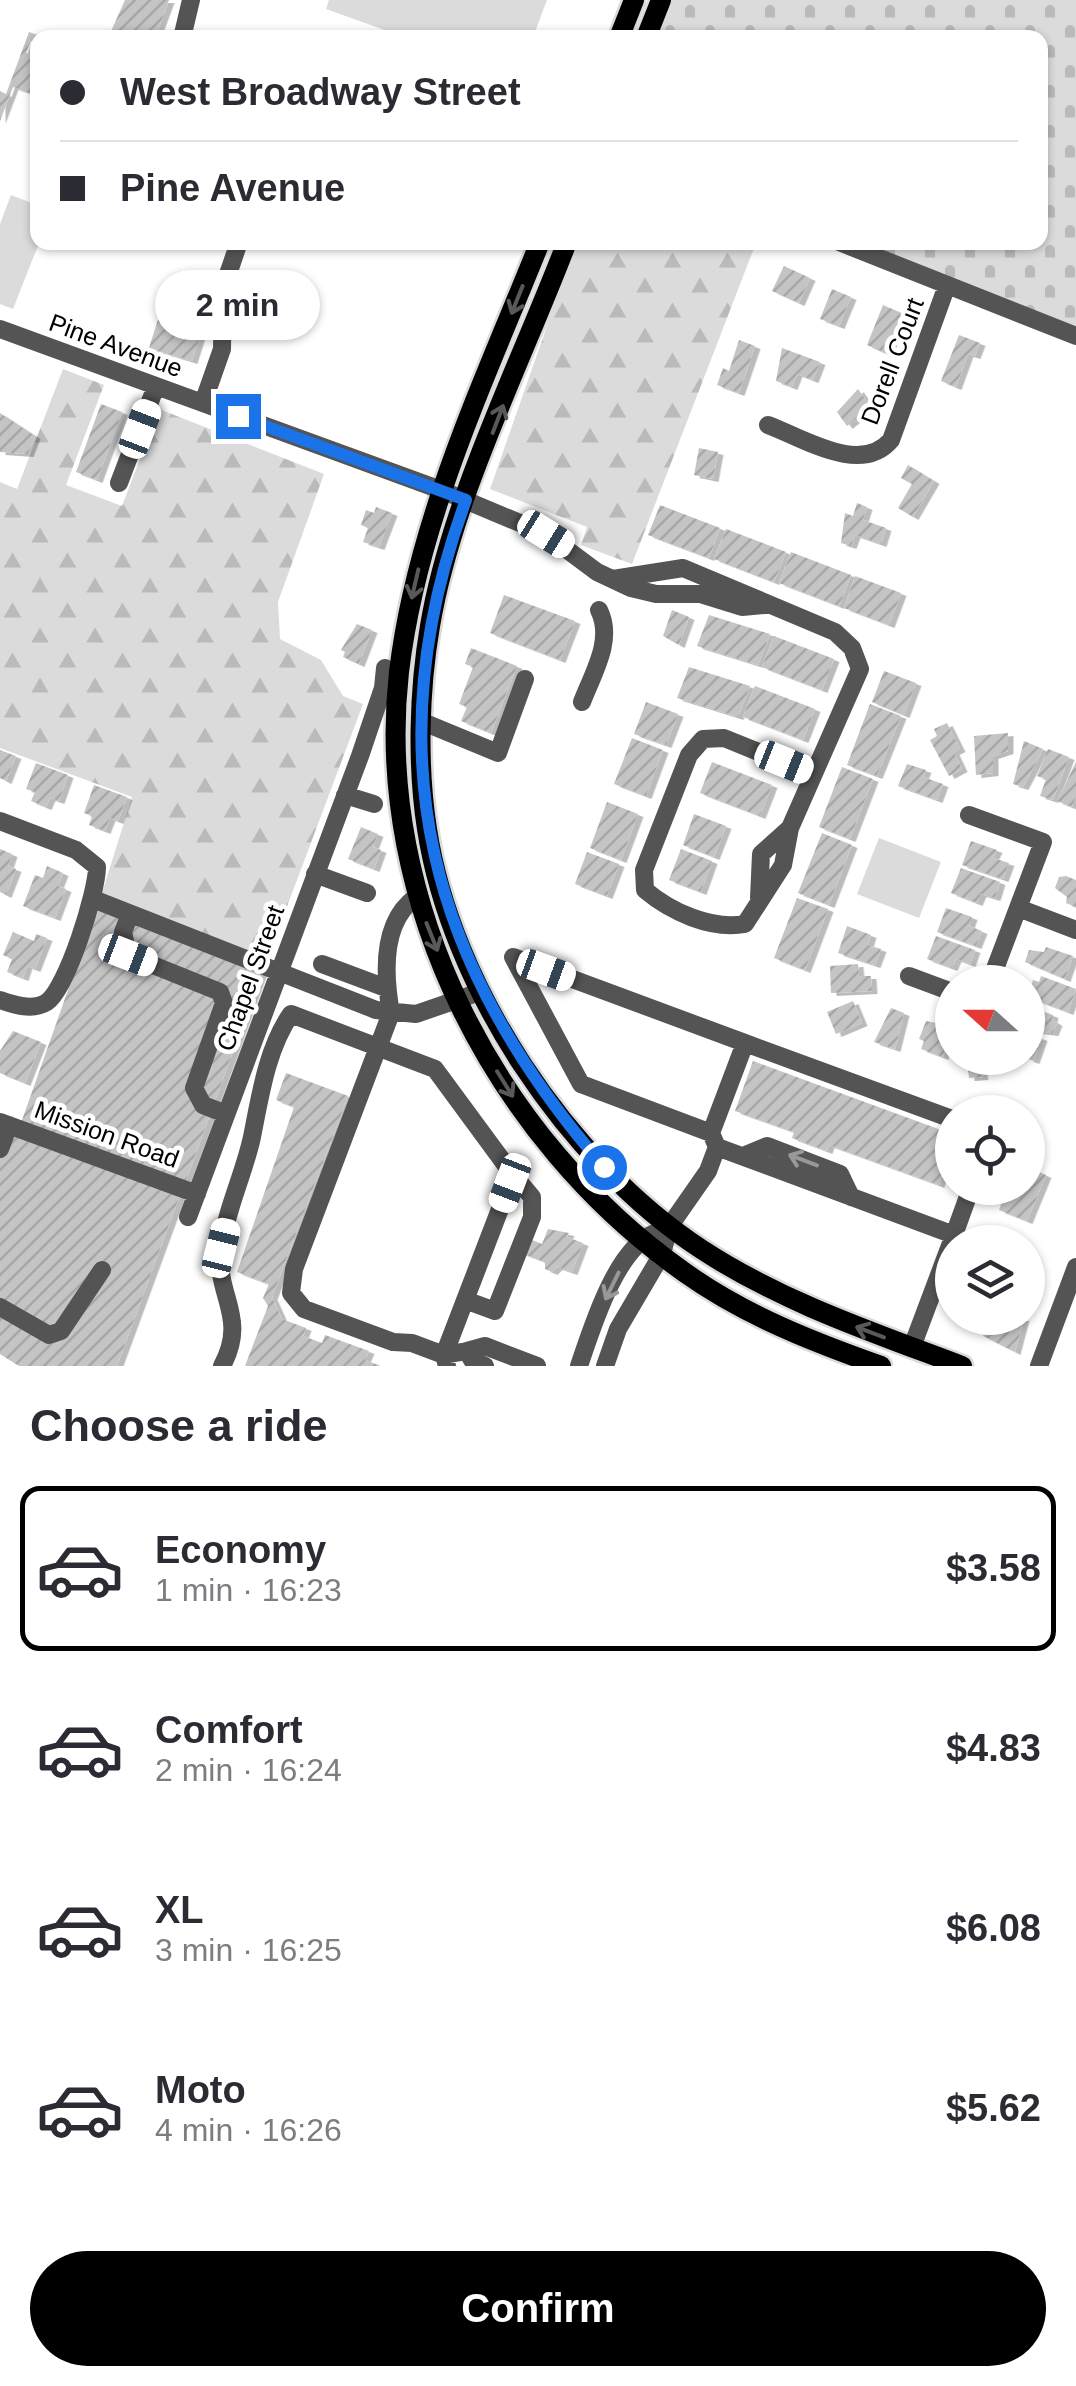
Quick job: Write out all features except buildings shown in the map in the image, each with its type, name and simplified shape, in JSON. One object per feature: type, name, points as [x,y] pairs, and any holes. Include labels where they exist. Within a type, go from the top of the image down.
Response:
[{"type":"main road","points":[[622,30],[634,0]]},
{"type":"main road","points":[[649,30],[661,0]]},
{"type":"main road","points":[[537,250],[441,490],[414,582],[396,718],[399,811],[409,902],[505,1084],[582,1185],[641,1238],[714,1292],[773,1324],[882,1366]]},
{"type":"main road","points":[[563,250],[466,500],[430,626],[423,722],[426,828],[443,898],[482,992],[562,1118],[604,1167],[669,1227],[788,1299],[962,1366]]},
{"type":"street","points":[[184,30],[191,0]]},
{"type":"street","points":[[204,404],[222,349],[223,289],[236,250]]},
{"type":"street","points":[[858,250],[1076,336]]},
{"type":"street","name":"Dorell Court","points":[[768,425],[852,456],[883,449],[891,440],[946,288]]},
{"type":"street","name":"Pine Avenue","points":[[0,329],[466,500],[546,534],[613,578],[647,594]]},
{"type":"street","points":[[119,483],[156,386]]},
{"type":"street","points":[[613,578],[632,579],[683,568],[835,632],[852,648],[860,669],[814,774],[790,828],[782,865],[745,924],[724,928],[661,904],[645,890],[644,870],[689,756],[703,740],[724,738],[814,774]]},
{"type":"street","points":[[682,592],[683,568]]},
{"type":"street","points":[[647,573],[647,594],[682,592],[742,607],[765,605]]},
{"type":"street","points":[[582,702],[604,647],[604,620],[599,610]]},
{"type":"street","name":"Chapel Street","points":[[188,1217],[360,756],[383,688],[385,668]]},
{"type":"street","points":[[423,722],[498,753],[525,678]]},
{"type":"street","points":[[346,795],[374,804]]},
{"type":"street","points":[[970,815],[1043,842],[996,965]]},
{"type":"street","points":[[0,822],[89,856],[97,867],[92,900],[56,991],[45,1004],[29,1007],[0,1000]]},
{"type":"street","points":[[316,874],[375,896],[409,902],[384,964],[391,1013],[294,1269],[290,1292],[304,1310],[446,1361],[485,1346],[537,1366]]},
{"type":"street","points":[[92,900],[391,1013],[416,1014],[482,992]]},
{"type":"street","points":[[1018,908],[1076,930]]},
{"type":"street","points":[[130,914],[123,932],[128,955],[220,992],[224,1003],[194,1088],[203,1105],[226,1114]]},
{"type":"street","points":[[935,1113],[513,957],[581,1084],[714,1140],[742,1156],[935,1228]]},
{"type":"street","points":[[322,964],[386,988]]},
{"type":"street","points":[[910,976],[935,986]]},
{"type":"street","points":[[222,1366],[235,1324],[220,1273],[221,1248],[252,1136],[255,1105],[287,1018],[300,1014],[436,1069],[532,1197],[532,1218],[495,1311],[465,1300]]},
{"type":"street","points":[[606,1366],[618,1329],[662,1254],[669,1227],[708,1171],[745,1043]]},
{"type":"street","points":[[0,1149],[4,1123]]},
{"type":"street","name":"Mission Road","points":[[4,1123],[197,1194]]},
{"type":"street","points":[[446,1361],[510,1183],[510,1171]]},
{"type":"street","points":[[579,1366],[620,1268],[641,1238],[669,1227]]},
{"type":"street","points":[[1039,1366],[1076,1267]]},
{"type":"street","points":[[0,1307],[49,1336],[61,1330],[102,1270]]},
{"type":"street","points":[[912,1347],[935,1286]]},
{"type":"street","points":[[467,1351],[472,1360],[486,1366]]},
{"type":"green space","points":[[329,0],[547,0],[536,30],[384,30],[326,9]]},
{"type":"green space","points":[[672,0],[1076,0],[1076,328],[872,250],[1048,250],[1048,30],[660,30]]},
{"type":"green space","points":[[11,195],[30,202],[30,250],[36,250],[13,309],[0,304],[0,224]]},
{"type":"green space","points":[[574,250],[753,250],[632,564],[581,545],[587,527],[490,489]]},
{"type":"green space","points":[[63,369],[104,385],[66,485],[122,506],[159,409],[324,474],[278,602],[280,639],[321,660],[343,696],[363,704],[267,960],[101,896],[132,797],[0,748],[0,482],[17,489]]},
{"type":"green space","points":[[879,838],[941,862],[919,918],[857,894]]},
{"type":"route","points":[[238,416],[466,500],[430,626],[422,735],[426,828],[443,898],[482,992],[550,1102],[604,1167]]}]
